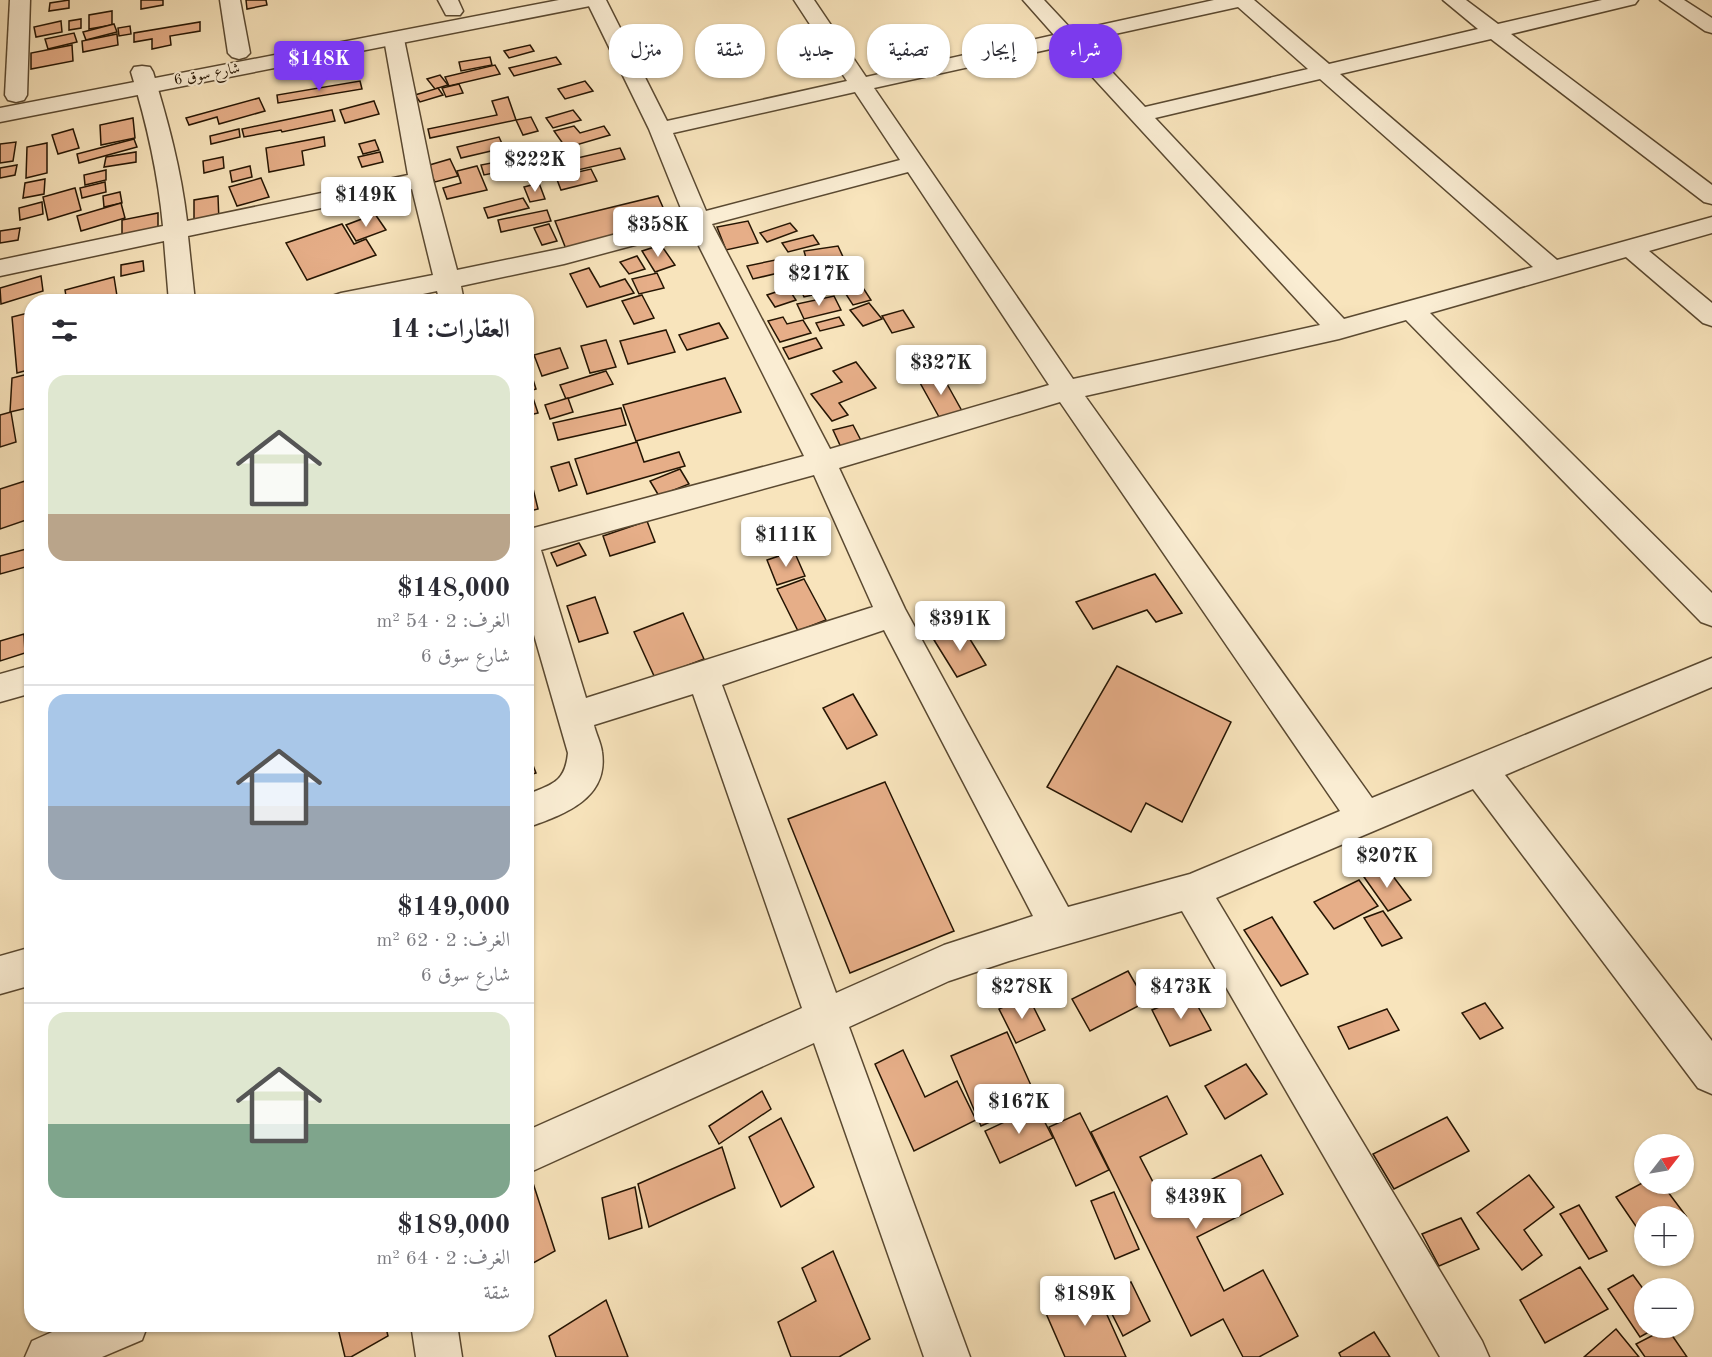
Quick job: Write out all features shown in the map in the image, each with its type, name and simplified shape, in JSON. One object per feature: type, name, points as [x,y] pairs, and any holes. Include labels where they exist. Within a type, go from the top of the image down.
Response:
[{"type":"street","points":[[8,97],[20,0]]},
{"type":"street","points":[[230,0],[238,53]]},
{"type":"street","name":"شارع سوق 6","points":[[0,115],[143,80],[238,53],[450,6],[508,0]]},
{"type":"street","name":"شارع سوق 6","points":[[8,97],[143,80],[394,39],[590,0]]},
{"type":"street","points":[[596,0],[660,129],[698,221],[822,462],[892,614],[1059,927]]},
{"type":"street","points":[[804,0],[1065,390],[1366,819]]},
{"type":"street","points":[[1034,0],[1056,24]]},
{"type":"street","points":[[1122,26],[1241,0],[1551,269]]},
{"type":"street","points":[[1453,0],[1712,197]]},
{"type":"street","points":[[1140,115],[1628,0]]},
{"type":"street","points":[[1670,0],[1712,27]]},
{"type":"street","points":[[394,39],[421,180],[449,290]]},
{"type":"street","points":[[660,129],[1049,42]]},
{"type":"street","points":[[1106,78],[1339,330]]},
{"type":"street","points":[[143,80],[161,134],[171,182],[181,294]]},
{"type":"street","points":[[413,294],[449,290],[564,256],[915,163]]},
{"type":"street","points":[[0,268],[421,180]]},
{"type":"street","points":[[534,541],[822,462],[1065,390],[1339,330],[1712,225]]},
{"type":"street","points":[[1630,248],[1712,316]]},
{"type":"street","points":[[1411,309],[1712,613]]},
{"type":"street","points":[[534,577],[585,753],[583,776],[568,794],[534,809]]},
{"type":"street","points":[[576,716],[703,677],[892,614]]},
{"type":"street","points":[[534,1149],[944,964],[1059,927],[1191,891],[1712,672]]},
{"type":"street","points":[[703,677],[947,1357]]},
{"type":"street","points":[[0,688],[24,681]]},
{"type":"street","points":[[1480,770],[1712,1074]]},
{"type":"street","points":[[1191,891],[1466,1357]]},
{"type":"street","points":[[0,975],[24,968]]},
{"type":"street","points":[[48,1357],[107,1332]]},
{"type":"street","points":[[435,1332],[439,1357]]},
{"type":"building","points":[[69,0],[69,8],[49,11],[50,3]]},
{"type":"building","points":[[141,0],[163,0],[163,5],[141,9]]},
{"type":"building","points":[[246,0],[266,0],[267,5],[247,9]]},
{"type":"building","points":[[112,11],[112,25],[89,29],[89,15]]},
{"type":"building","points":[[81,19],[81,28],[69,30],[69,21]]},
{"type":"building","points":[[61,21],[62,32],[36,37],[34,27]]},
{"type":"building","points":[[200,22],[200,31],[170,36],[171,45],[152,49],[152,39],[134,42],[134,33]]},
{"type":"building","points":[[114,24],[117,32],[86,40],[83,32]]},
{"type":"building","points":[[130,26],[131,34],[119,36],[118,28]]},
{"type":"building","points":[[74,33],[77,42],[48,49],[45,39]]},
{"type":"building","points":[[117,34],[118,45],[83,52],[82,41]]},
{"type":"building","points":[[72,45],[73,61],[31,69],[31,53]]},
{"type":"building","points":[[530,45],[534,51],[509,58],[504,51]]},
{"type":"building","points":[[490,57],[492,65],[461,71],[459,62]]},
{"type":"building","points":[[556,57],[561,64],[514,76],[509,68]]},
{"type":"building","points":[[495,65],[500,74],[449,86],[445,77]]},
{"type":"building","points":[[440,75],[448,85],[435,89],[427,79]]},
{"type":"building","points":[[360,81],[362,89],[278,103],[277,95]]},
{"type":"building","points":[[585,81],[593,91],[565,99],[558,89]]},
{"type":"building","points":[[459,84],[463,93],[446,97],[442,88]]},
{"type":"building","points":[[438,88],[443,95],[420,102],[415,95]]},
{"type":"building","points":[[508,97],[516,120],[430,138],[428,129],[497,115],[492,101]]},
{"type":"building","points":[[259,98],[265,111],[219,124],[217,117],[189,125],[186,118]]},
{"type":"building","points":[[374,101],[379,114],[345,123],[340,110]]},
{"type":"building","points":[[332,110],[335,121],[244,137],[242,129]]},
{"type":"building","points":[[573,110],[581,120],[553,128],[546,118]]},
{"type":"building","points":[[531,117],[538,131],[523,135],[516,120]]},
{"type":"building","points":[[133,118],[135,138],[101,145],[100,125]]},
{"type":"building","points":[[574,126],[580,133],[604,126],[610,135],[566,148],[554,131]]},
{"type":"building","points":[[73,129],[79,148],[58,154],[52,135]]},
{"type":"building","points":[[239,129],[240,137],[211,144],[210,136]]},
{"type":"building","points":[[324,137],[325,146],[302,151],[304,165],[269,172],[266,148]]},
{"type":"building","points":[[499,137],[504,148],[461,158],[457,147]]},
{"type":"building","points":[[134,139],[137,147],[79,163],[77,154]]},
{"type":"building","points":[[375,140],[379,150],[363,154],[359,144]]},
{"type":"building","points":[[16,142],[13,161],[0,163],[0,144]]},
{"type":"building","points":[[47,143],[47,173],[26,178],[27,147]]},
{"type":"building","points":[[620,148],[625,159],[578,170],[573,159]]},
{"type":"building","points":[[136,152],[136,162],[104,167],[106,157]]},
{"type":"building","points":[[380,152],[383,162],[362,167],[358,157]]},
{"type":"building","points":[[223,157],[224,168],[204,173],[203,161]]},
{"type":"building","points":[[450,159],[458,176],[435,182],[426,166]]},
{"type":"building","points":[[501,161],[504,171],[484,175],[481,165]]},
{"type":"building","points":[[17,165],[15,175],[0,178],[0,168]]},
{"type":"building","points":[[250,166],[252,177],[232,182],[230,171]]},
{"type":"building","points":[[477,166],[487,190],[447,199],[443,188],[461,183],[457,171]]},
{"type":"building","points":[[591,169],[597,181],[561,190],[556,177]]},
{"type":"building","points":[[106,170],[106,180],[85,185],[84,175]]},
{"type":"building","points":[[261,178],[269,197],[237,206],[229,187]]},
{"type":"building","points":[[45,179],[44,194],[23,198],[25,183]]},
{"type":"building","points":[[105,182],[106,192],[82,198],[80,188]]},
{"type":"building","points":[[539,183],[545,199],[530,202],[524,187]]},
{"type":"building","points":[[75,188],[81,210],[48,220],[43,197]]},
{"type":"building","points":[[120,192],[122,203],[104,207],[103,196]]},
{"type":"building","points":[[218,196],[219,222],[194,227],[194,200]]},
{"type":"building","points":[[658,196],[665,212],[635,219],[641,230],[566,249],[555,221]]},
{"type":"building","points":[[523,198],[529,208],[488,218],[484,208]]},
{"type":"building","points":[[42,202],[43,214],[20,220],[19,208]]},
{"type":"building","points":[[121,203],[125,218],[81,231],[77,216]]},
{"type":"building","points":[[547,210],[551,221],[501,232],[498,220]]},
{"type":"building","points":[[158,213],[158,230],[122,238],[122,220]]},
{"type":"building","points":[[375,214],[386,230],[356,241],[346,225]]},
{"type":"building","points":[[748,221],[758,243],[726,250],[717,227]]},
{"type":"building","points":[[790,223],[797,231],[767,242],[760,233]]},
{"type":"building","points":[[342,224],[354,244],[366,239],[376,255],[307,280],[286,243]]},
{"type":"building","points":[[549,224],[557,241],[542,245],[534,228]]},
{"type":"building","points":[[20,228],[18,240],[0,243],[0,231]]},
{"type":"building","points":[[813,235],[819,244],[788,252],[782,243]]},
{"type":"building","points":[[661,245],[675,265],[655,272],[642,251]]},
{"type":"building","points":[[838,246],[844,259],[808,265],[804,251]]},
{"type":"building","points":[[637,256],[645,269],[629,274],[620,262]]},
{"type":"building","points":[[785,258],[791,270],[753,279],[747,266]]},
{"type":"building","points":[[143,261],[144,271],[121,276],[121,265]]},
{"type":"building","points":[[847,262],[852,273],[834,277],[840,289],[804,297],[793,273]]},
{"type":"building","points":[[589,268],[600,287],[625,279],[634,293],[587,307],[570,274]]},
{"type":"building","points":[[657,273],[664,288],[639,294],[632,279]]},
{"type":"building","points":[[854,274],[871,300],[853,305],[836,279]]},
{"type":"building","points":[[41,276],[43,291],[24,294],[24,297],[1,304],[0,288]]},
{"type":"building","points":[[114,277],[117,294],[66,294],[65,290]]},
{"type":"building","points":[[788,288],[796,300],[775,307],[767,295]]},
{"type":"building","points":[[642,295],[654,318],[634,324],[622,301]]},
{"type":"building","points":[[834,296],[841,310],[804,319],[797,304]]},
{"type":"building","points":[[869,303],[882,319],[863,326],[850,310]]},
{"type":"building","points":[[903,310],[914,327],[892,333],[882,316]]},
{"type":"building","points":[[24,314],[24,371],[17,373],[12,317]]},
{"type":"building","points":[[783,317],[787,324],[803,320],[811,333],[780,342],[768,321]]},
{"type":"building","points":[[839,317],[844,325],[820,331],[816,323]]},
{"type":"building","points":[[719,323],[728,338],[687,350],[679,335]]},
{"type":"building","points":[[666,330],[675,352],[628,364],[620,341]]},
{"type":"building","points":[[816,338],[822,348],[789,359],[783,348]]},
{"type":"building","points":[[606,340],[616,367],[590,373],[581,346]]},
{"type":"building","points":[[560,348],[568,368],[542,376],[534,355]]},
{"type":"building","points":[[856,362],[876,388],[839,403],[848,415],[832,421],[811,394],[842,382],[833,371]]},
{"type":"building","points":[[606,371],[613,384],[566,399],[560,385]]},
{"type":"building","points":[[24,375],[24,409],[10,412],[12,378]]},
{"type":"building","points":[[942,375],[962,411],[939,417],[919,381]]},
{"type":"building","points":[[725,378],[741,412],[636,441],[623,405]]},
{"type":"building","points":[[568,398],[573,412],[550,419],[545,405]]},
{"type":"building","points":[[534,401],[538,413],[534,414]]},
{"type":"building","points":[[621,408],[626,425],[558,440],[553,423]]},
{"type":"building","points":[[11,412],[16,442],[0,447],[0,415]]},
{"type":"building","points":[[853,425],[867,452],[846,458],[833,430]]},
{"type":"building","points":[[637,442],[644,462],[679,452],[685,466],[587,494],[575,459]]},
{"type":"building","points":[[569,462],[577,485],[559,491],[551,467]]},
{"type":"building","points":[[680,469],[689,484],[659,496],[650,481]]},
{"type":"building","points":[[24,481],[24,521],[0,529],[0,489]]},
{"type":"building","points":[[534,493],[538,509],[534,510]]},
{"type":"building","points":[[647,521],[655,542],[610,556],[603,536]]},
{"type":"building","points":[[579,543],[586,555],[557,566],[551,553]]},
{"type":"building","points":[[24,550],[24,567],[0,574],[0,556]]},
{"type":"building","points":[[794,551],[805,576],[777,585],[767,560]]},
{"type":"building","points":[[1155,574],[1182,613],[1156,622],[1147,610],[1093,629],[1076,602]]},
{"type":"building","points":[[804,579],[826,620],[798,631],[777,589]]},
{"type":"building","points":[[595,597],[608,633],[579,642],[567,606]]},
{"type":"building","points":[[683,613],[704,659],[655,678],[634,632]]},
{"type":"building","points":[[963,628],[986,665],[957,677],[934,640]]},
{"type":"building","points":[[24,634],[24,653],[0,661],[0,641]]},
{"type":"building","points":[[1117,666],[1231,722],[1182,822],[1146,803],[1131,832],[1047,787]]},
{"type":"building","points":[[853,694],[877,735],[847,749],[823,708]]},
{"type":"building","points":[[885,782],[954,931],[850,973],[788,819]]},
{"type":"building","points":[[1386,867],[1411,900],[1388,911],[1364,877]]},
{"type":"building","points":[[1359,880],[1378,906],[1334,929],[1314,902]]},
{"type":"building","points":[[1383,911],[1402,938],[1382,946],[1364,918]]},
{"type":"building","points":[[1272,917],[1308,974],[1281,986],[1244,930]]},
{"type":"building","points":[[1128,971],[1146,1002],[1090,1031],[1072,999]]},
{"type":"building","points":[[1191,994],[1211,1030],[1170,1046],[1152,1010]]},
{"type":"building","points":[[1028,996],[1045,1030],[1016,1043],[999,1009]]},
{"type":"building","points":[[1485,1003],[1503,1028],[1480,1039],[1462,1013]]},
{"type":"building","points":[[1387,1009],[1399,1030],[1349,1049],[1338,1027]]},
{"type":"building","points":[[1007,1032],[1038,1101],[981,1126],[951,1056]]},
{"type":"building","points":[[903,1050],[925,1097],[957,1081],[976,1120],[914,1151],[875,1064]]},
{"type":"building","points":[[1246,1064],[1267,1094],[1225,1119],[1205,1086]]},
{"type":"building","points":[[762,1091],[771,1109],[719,1144],[709,1126]]},
{"type":"building","points":[[1167,1096],[1187,1134],[1140,1157],[1164,1203],[1261,1155],[1283,1194],[1197,1237],[1224,1291],[1263,1270],[1298,1336],[1259,1357],[1243,1357],[1223,1319],[1191,1336],[1091,1132]]},
{"type":"building","points":[[1037,1107],[1053,1138],[1000,1163],[985,1131]]},
{"type":"building","points":[[1080,1113],[1109,1170],[1076,1186],[1049,1127]]},
{"type":"building","points":[[1447,1117],[1469,1151],[1394,1189],[1373,1154]]},
{"type":"building","points":[[781,1118],[814,1187],[781,1207],[749,1137]]},
{"type":"building","points":[[722,1147],[735,1188],[649,1227],[638,1184]]},
{"type":"building","points":[[1529,1175],[1554,1207],[1524,1230],[1542,1255],[1522,1270],[1477,1213]]},
{"type":"building","points":[[534,1186],[555,1251],[534,1263]]},
{"type":"building","points":[[635,1187],[642,1228],[609,1239],[602,1198]]},
{"type":"building","points":[[1634,1187],[1634,1194],[1670,1194],[1678,1206],[1634,1206],[1634,1223],[1616,1197]]},
{"type":"building","points":[[1114,1192],[1139,1249],[1115,1259],[1091,1201]]},
{"type":"building","points":[[1579,1205],[1607,1251],[1589,1259],[1560,1214]]},
{"type":"building","points":[[1461,1218],[1479,1249],[1439,1266],[1422,1234]]},
{"type":"building","points":[[833,1251],[870,1339],[839,1357],[791,1357],[778,1322],[816,1301],[802,1268]]},
{"type":"building","points":[[1580,1267],[1608,1309],[1545,1343],[1520,1300]]},
{"type":"building","points":[[1633,1275],[1635,1278],[1634,1328],[1608,1289]]},
{"type":"building","points":[[1131,1282],[1150,1321],[1123,1336],[1103,1296]]},
{"type":"building","points":[[1094,1286],[1126,1357],[1065,1357],[1045,1311]]},
{"type":"building","points":[[606,1300],[628,1357],[556,1357],[549,1336]]},
{"type":"building","points":[[1616,1329],[1639,1357],[1584,1357]]},
{"type":"building","points":[[339,1332],[387,1332],[388,1336],[351,1357],[345,1357]]},
{"type":"building","points":[[1374,1332],[1390,1357],[1341,1357],[1339,1353]]},
{"type":"building","points":[[1648,1338],[1674,1338],[1687,1357],[1645,1357],[1636,1344]]}]
